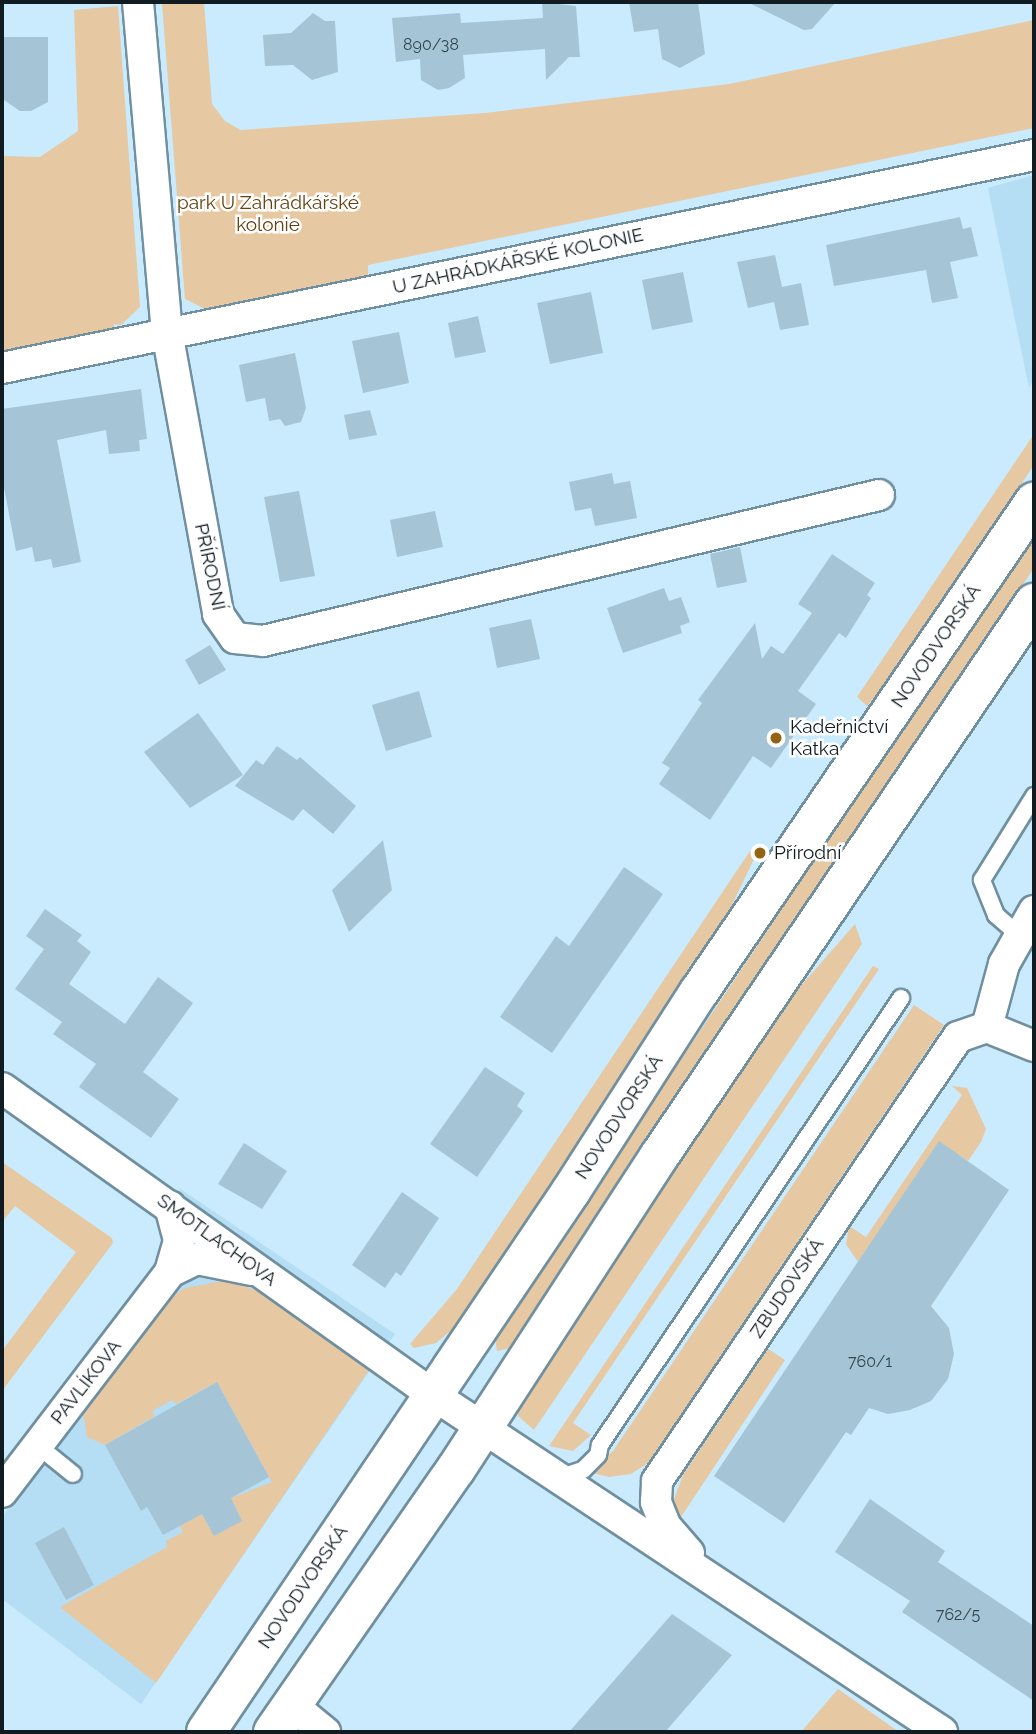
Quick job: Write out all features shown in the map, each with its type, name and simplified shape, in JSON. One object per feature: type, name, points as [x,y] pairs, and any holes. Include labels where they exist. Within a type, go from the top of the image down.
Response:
[{"type":"main road","name":"NOVODVORSKÁ","points":[[205,1732],[1034,502]]},
{"type":"main road","points":[[283,1719],[1034,603]]},
{"type":"street","name":"PŘÍRODNÍ","points":[[138,2],[167,332],[218,614],[235,638],[263,640],[879,495]]},
{"type":"street","name":"U ZAHRÁDKÁŘSKÉ KOLONIE","points":[[2,368],[1034,155]]},
{"type":"street","points":[[1027,923],[1004,964],[987,1027],[1034,1046]]},
{"type":"street","name":"ZBUDOVSKÁ","points":[[701,1570],[666,1527],[656,1502],[657,1481],[958,1037],[987,1027]]},
{"type":"street","name":"SMOTLACHOVA","points":[[2,1088],[432,1394]]},
{"type":"street","points":[[170,1206],[179,1240],[170,1272]]},
{"type":"street","points":[[170,1272],[197,1259],[263,1273]]},
{"type":"street","name":"PAVLÍKOVA","points":[[2,1492],[170,1272]]},
{"type":"street","name":"ZBUDOVSKÁ","points":[[432,1394],[483,1425],[558,1478],[701,1570],[942,1732]]},
{"type":"street","points":[[283,1719],[325,1732]]},
{"type":"lane","points":[[1027,923],[996,915],[982,880],[1034,796]]},
{"type":"lane","points":[[558,1478],[583,1470],[598,1455],[600,1445],[901,998]]},
{"type":"lane","points":[[37,1445],[73,1474]]},
{"type":"shaded area","points":[[1034,175],[1034,379],[1029,388],[988,188]]},
{"type":"shaded area","points":[[179,1188],[395,1334],[141,1704],[2,1599],[2,1517],[192,1271],[199,1239]]},
{"type":"green space","name":"park U Zahrádkářské kolonie","points":[[204,2],[212,104],[225,121],[241,130],[485,113],[729,84],[1034,20],[1034,128],[368,265],[368,276],[211,312],[185,299],[162,4]]},
{"type":"green space","name":"park U Zahrádkářské kolonie","points":[[118,6],[140,307],[121,325],[114,324],[114,333],[2,355],[2,156],[40,157],[78,131],[74,10]]},
{"type":"green space","points":[[1034,434],[1034,465],[889,681],[867,706],[857,697]]},
{"type":"green space","points":[[1034,533],[1034,568],[510,1348],[497,1351],[495,1337]]},
{"type":"green space","points":[[750,851],[756,855],[715,940],[453,1329],[436,1343],[414,1348],[410,1344],[457,1289]]},
{"type":"green space","points":[[855,924],[862,944],[534,1430],[518,1416],[519,1401],[792,996]]},
{"type":"green space","points":[[873,966],[879,969],[573,1423],[591,1435],[573,1451],[549,1446]]},
{"type":"green space","points":[[914,1005],[944,1025],[648,1463],[631,1474],[609,1477],[588,1472],[613,1451]]},
{"type":"green space","points":[[952,1086],[967,1088],[986,1129],[981,1142],[968,1161],[939,1142],[858,1262],[846,1244],[849,1226],[866,1237],[962,1095]]},
{"type":"green space","points":[[2,1162],[112,1238],[113,1243],[2,1391],[2,1351],[76,1252],[15,1206],[2,1222]]},
{"type":"green space","points":[[227,1280],[258,1291],[371,1367],[156,1683],[60,1607],[167,1547],[166,1541],[183,1532],[180,1526],[202,1514],[242,1521],[231,1498],[272,1482],[217,1382],[176,1404],[172,1400],[152,1411],[155,1416],[105,1445],[87,1437],[83,1412],[167,1300],[185,1288]]},
{"type":"green space","points":[[768,1349],[785,1360],[677,1523],[674,1499],[683,1475]]},
{"type":"green space","points":[[838,1689],[899,1732],[801,1732]]},
{"type":"building","points":[[542,2],[576,6],[580,57],[569,57],[546,80],[545,49],[463,55],[465,78],[449,88],[438,90],[421,80],[420,59],[396,62],[392,18],[460,13],[461,23],[543,18]]},
{"type":"building","points":[[629,2],[698,2],[705,54],[680,68],[662,59],[658,29],[634,32]]},
{"type":"building","points":[[747,2],[836,2],[812,29],[804,30]]},
{"type":"building","points":[[313,13],[325,21],[335,21],[338,72],[312,80],[293,65],[265,66],[263,35],[291,33]]},
{"type":"building","points":[[2,37],[48,37],[48,102],[31,111],[20,111],[4,100]]},
{"type":"building","points":[[960,217],[963,229],[971,227],[978,256],[950,262],[958,298],[932,303],[926,270],[834,286],[826,245]]},
{"type":"building","points":[[775,255],[782,287],[801,283],[809,325],[780,330],[774,302],[748,308],[737,262]]},
{"type":"building","points":[[683,272],[693,322],[652,330],[642,280]]},
{"type":"building","points":[[591,292],[603,353],[550,364],[537,303]]},
{"type":"building","points":[[478,316],[486,352],[455,358],[448,323]]},
{"type":"building","points":[[399,332],[409,383],[363,393],[352,341]]},
{"type":"building","points":[[295,353],[306,408],[301,422],[285,426],[280,419],[269,421],[265,398],[246,402],[239,365]]},
{"type":"building","points":[[141,389],[147,439],[139,440],[140,451],[109,454],[106,430],[57,440],[81,562],[53,568],[51,559],[35,562],[32,547],[16,551],[2,477],[2,409]]},
{"type":"building","points":[[370,410],[377,435],[349,440],[344,415]]},
{"type":"building","points":[[612,473],[614,484],[630,481],[637,518],[595,526],[591,508],[575,511],[569,482]]},
{"type":"building","points":[[299,491],[315,576],[280,582],[264,497]]},
{"type":"building","points":[[435,511],[443,547],[397,557],[390,520]]},
{"type":"building","points":[[740,547],[747,582],[717,588],[710,554]]},
{"type":"building","points":[[832,554],[875,583],[867,595],[871,598],[846,638],[839,633],[798,691],[816,704],[771,768],[753,756],[710,820],[659,784],[670,768],[662,763],[702,703],[698,700],[755,623],[762,659],[771,646],[783,654],[812,613],[798,604]]},
{"type":"building","points":[[664,588],[669,601],[681,597],[690,622],[680,626],[682,633],[623,653],[607,608]]},
{"type":"building","points":[[531,619],[540,659],[497,668],[489,628]]},
{"type":"building","points":[[210,645],[226,670],[199,685],[185,660]]},
{"type":"building","points":[[419,691],[432,737],[386,751],[372,705]]},
{"type":"building","points":[[198,713],[243,775],[190,808],[144,752]]},
{"type":"building","points":[[277,746],[297,760],[300,757],[356,806],[333,834],[303,809],[293,821],[235,786],[256,760],[263,765]]},
{"type":"building","points":[[383,840],[392,890],[349,932],[332,890]]},
{"type":"building","points":[[624,867],[663,894],[552,1053],[500,1017],[556,936],[569,946]]},
{"type":"building","points":[[45,909],[82,935],[77,941],[91,952],[69,984],[125,1024],[158,977],[193,1003],[143,1072],[179,1099],[151,1138],[79,1087],[96,1064],[53,1034],[62,1022],[15,989],[44,949],[26,936]]},
{"type":"building","points":[[485,1067],[525,1093],[517,1106],[523,1111],[477,1177],[430,1144]]},
{"type":"building","points":[[939,1141],[1009,1190],[931,1306],[949,1328],[954,1354],[948,1379],[931,1401],[910,1410],[888,1414],[869,1408],[851,1435],[846,1432],[784,1523],[714,1476]]},
{"type":"building","points":[[244,1143],[287,1171],[262,1209],[218,1184]]},
{"type":"building","points":[[402,1192],[439,1218],[401,1276],[396,1272],[385,1288],[352,1265]]},
{"type":"building","points":[[217,1382],[269,1477],[231,1498],[242,1521],[214,1536],[202,1514],[163,1535],[147,1507],[141,1511],[105,1445]]},
{"type":"building","points":[[870,1499],[945,1551],[938,1562],[1034,1626],[1034,1701],[902,1612],[910,1601],[835,1552]]},
{"type":"building","points":[[64,1527],[94,1585],[66,1600],[35,1543]]},
{"type":"building","points":[[672,1614],[732,1655],[665,1732],[569,1732]]},
{"type":"place","name":"Kadeřnictví Katka","points":[[776,738]]},
{"type":"place","name":"Přírodní","points":[[760,853]]}]
